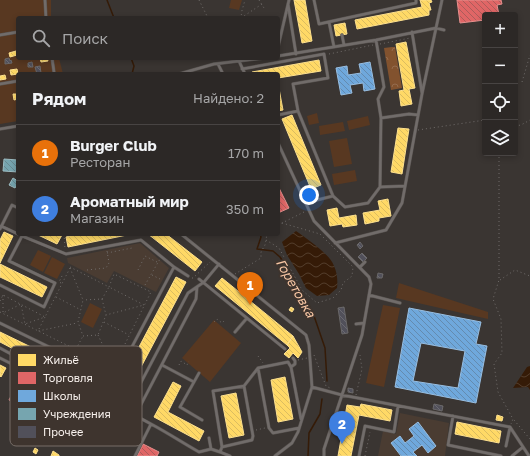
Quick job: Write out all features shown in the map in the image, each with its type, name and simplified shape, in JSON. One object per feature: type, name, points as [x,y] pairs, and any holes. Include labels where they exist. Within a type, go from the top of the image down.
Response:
[{"type":"lane","points":[[45,0],[46,16]]},
{"type":"lane","points":[[280,38],[289,0]]},
{"type":"lane","points":[[314,0],[319,24],[416,3],[416,0]]},
{"type":"lane","points":[[335,243],[386,230],[402,203],[422,94],[442,0]]},
{"type":"lane","points":[[288,4],[296,54]]},
{"type":"lane","points":[[329,22],[334,47]]},
{"type":"lane","points":[[280,56],[376,40],[436,28],[444,30]]},
{"type":"lane","points":[[0,35],[16,32]]},
{"type":"lane","points":[[412,32],[422,94]]},
{"type":"lane","points":[[342,35],[344,45]]},
{"type":"lane","points":[[242,69],[324,54],[328,78],[293,84],[298,111],[333,196],[345,207],[368,203],[380,187],[381,118],[378,99],[384,87],[376,40]]},
{"type":"lane","points":[[52,60],[54,72]]},
{"type":"lane","points":[[187,72],[218,64],[248,60]]},
{"type":"lane","points":[[239,61],[244,72]]},
{"type":"lane","points":[[218,64],[223,72]]},
{"type":"lane","points":[[0,84],[16,80]]},
{"type":"lane","points":[[280,115],[298,111]]},
{"type":"lane","points":[[381,118],[409,114],[418,115]]},
{"type":"lane","points":[[0,128],[16,126]]},
{"type":"lane","points":[[280,147],[314,222],[360,267],[369,277],[371,284],[362,335],[324,449],[324,456]]},
{"type":"lane","points":[[380,187],[405,186]]},
{"type":"lane","points":[[305,203],[333,196]]},
{"type":"lane","points":[[16,207],[12,205],[1,228],[16,233]]},
{"type":"lane","points":[[0,285],[44,307],[55,283],[9,261],[22,236],[66,254],[141,240],[174,267],[188,276]]},
{"type":"lane","points":[[184,236],[306,335],[310,345],[312,388],[299,428],[292,443],[275,456]]},
{"type":"lane","points":[[360,267],[365,262]]},
{"type":"lane","points":[[142,381],[188,293],[204,282],[219,264]]},
{"type":"lane","points":[[132,346],[174,267]]},
{"type":"lane","points":[[199,279],[285,349]]},
{"type":"lane","points":[[142,403],[196,299],[197,287]]},
{"type":"lane","points":[[369,295],[400,303]]},
{"type":"lane","points":[[235,332],[247,318]]},
{"type":"lane","points":[[0,323],[46,346]]},
{"type":"lane","points":[[356,324],[364,323]]},
{"type":"lane","points":[[0,348],[10,354]]},
{"type":"lane","points":[[0,358],[10,363]]},
{"type":"lane","points":[[291,367],[295,364],[293,358]]},
{"type":"lane","points":[[220,452],[222,447],[213,391],[244,386],[258,368],[288,362],[291,367],[301,419]]},
{"type":"lane","points":[[162,365],[194,382]]},
{"type":"lane","points":[[258,368],[269,428],[274,433],[299,428]]},
{"type":"lane","points":[[199,373],[180,407],[202,420]]},
{"type":"lane","points":[[222,447],[252,440],[253,436],[244,386]]},
{"type":"lane","points":[[312,388],[510,427],[529,456]]},
{"type":"lane","points":[[359,456],[364,426],[394,432],[398,406]]},
{"type":"lane","points":[[453,416],[448,444],[502,456]]},
{"type":"lane","points":[[142,420],[199,452],[211,449],[230,456]]},
{"type":"lane","points":[[142,442],[151,424]]},
{"type":"lane","points":[[506,446],[510,427]]},
{"type":"lane","points":[[209,438],[211,449]]},
{"type":"lane","points":[[135,456],[140,446]]},
{"type":"lane","points":[[512,456],[523,447]]},
{"type":"path","points":[[199,0],[207,16]]},
{"type":"path","points":[[243,16],[241,14],[245,0]]},
{"type":"path","points":[[259,0],[264,8]]},
{"type":"path","points":[[245,16],[262,4]]},
{"type":"path","points":[[324,54],[412,38]]},
{"type":"path","points":[[522,82],[530,55]]},
{"type":"path","points":[[416,130],[482,120]]},
{"type":"path","points":[[518,126],[530,120]]},
{"type":"path","points":[[499,156],[500,280],[493,299],[501,319],[502,353],[494,364],[498,392],[513,419],[530,439]]},
{"type":"path","points":[[282,223],[309,210]]},
{"type":"path","points":[[266,240],[279,248],[302,290],[317,303],[333,298],[341,290],[343,282],[352,276],[353,267],[320,234],[282,223]]},
{"type":"path","points":[[64,236],[66,254]]},
{"type":"path","points":[[233,275],[261,258],[261,252],[265,245],[267,236]]},
{"type":"path","points":[[87,270],[106,268],[109,263],[106,246]]},
{"type":"path","points":[[107,253],[132,248]]},
{"type":"path","points":[[138,270],[145,256],[158,263]]},
{"type":"path","points":[[145,286],[161,257]]},
{"type":"path","points":[[188,276],[193,278],[213,259]]},
{"type":"path","points":[[38,331],[70,267]]},
{"type":"path","points":[[70,267],[144,305]]},
{"type":"path","points":[[70,267],[83,300],[78,322],[83,336],[78,346]]},
{"type":"path","points":[[500,280],[515,270],[530,276]]},
{"type":"path","points":[[62,283],[59,282],[63,274]]},
{"type":"path","points":[[103,346],[98,335],[106,315],[102,299],[114,274],[151,292],[124,346]]},
{"type":"path","points":[[151,274],[160,279]]},
{"type":"path","points":[[4,295],[45,317]]},
{"type":"path","points":[[0,302],[4,295]]},
{"type":"path","points":[[3,313],[4,295]]},
{"type":"path","points":[[55,297],[81,310]]},
{"type":"path","points":[[83,300],[102,299]]},
{"type":"path","points":[[3,313],[21,304]]},
{"type":"path","points":[[21,304],[25,324]]},
{"type":"path","points":[[106,315],[144,305]]},
{"type":"path","points":[[0,312],[70,346]]},
{"type":"path","points":[[25,324],[45,317]]},
{"type":"path","points":[[214,322],[217,319],[222,323],[225,320]]},
{"type":"path","points":[[38,331],[78,322]]},
{"type":"path","points":[[103,322],[129,335]]},
{"type":"path","points":[[83,336],[98,335]]},
{"type":"path","points":[[36,346],[38,342]]},
{"type":"path","points":[[310,345],[326,386],[332,389]]},
{"type":"path","points":[[355,397],[362,369],[358,346]]},
{"type":"path","points":[[258,356],[266,366]]},
{"type":"path","points":[[295,361],[310,358]]},
{"type":"path","points":[[179,365],[180,361],[187,365],[189,361]]},
{"type":"path","points":[[510,427],[513,419]]},
{"type":"path","points":[[252,431],[269,428]]},
{"type":"path","points":[[365,456],[370,432]]},
{"type":"shaded area","points":[[0,0],[51,0],[51,16],[16,16],[16,60],[60,60],[62,72],[16,72],[16,121],[0,124]]},
{"type":"shaded area","points":[[231,0],[242,0],[239,10],[229,8]]},
{"type":"shaded area","points":[[317,113],[319,123],[309,125],[307,116]]},
{"type":"shaded area","points":[[368,116],[370,125],[349,130],[347,121]]},
{"type":"shaded area","points":[[343,122],[345,131],[320,135],[319,126]]},
{"type":"shaded area","points":[[347,138],[352,164],[334,167],[329,141]]},
{"type":"shaded area","points":[[355,170],[357,181],[334,185],[332,174]]},
{"type":"shaded area","points":[[140,243],[169,268],[156,292],[114,271],[107,283],[68,263],[67,258]]},
{"type":"shaded area","points":[[38,250],[51,256],[43,272],[30,265]]},
{"type":"shaded area","points":[[52,257],[65,264],[57,279],[44,273]]},
{"type":"shaded area","points":[[399,283],[488,312],[488,319],[396,298]]},
{"type":"shaded area","points":[[90,303],[102,309],[93,328],[81,322]]},
{"type":"shaded area","points":[[383,305],[400,308],[384,387],[366,383]]},
{"type":"shaded area","points":[[214,320],[241,343],[210,382],[182,358]]},
{"type":"shaded area","points":[[400,413],[449,423],[445,456],[378,456],[383,431],[396,434]]},
{"type":"green space","points":[[395,47],[402,88],[391,90],[384,48]]},
{"type":"water","points":[[296,231],[318,247],[332,261],[337,274],[337,288],[329,295],[317,296],[306,288],[287,255],[282,242]]},
{"type":"water","points":[[530,366],[530,390],[528,387],[513,388],[527,367]]},
{"type":"building: Жильё","points":[[294,0],[305,0],[312,41],[302,43]]},
{"type":"building: Жильё","points":[[420,0],[431,0],[432,2],[429,3],[431,10],[429,10],[429,15],[357,29],[355,20],[422,7]]},
{"type":"building: Жильё","points":[[345,23],[347,34],[336,36],[334,25]]},
{"type":"building: Жильё","points":[[406,42],[415,88],[409,89],[412,104],[401,106],[399,91],[404,90],[396,44]]},
{"type":"building: Жильё","points":[[16,51],[16,55],[10,57],[9,53]]},
{"type":"building: Жильё","points":[[40,60],[48,61],[41,62]]},
{"type":"building: Жильё","points":[[319,60],[321,71],[280,78],[280,72],[252,72]]},
{"type":"building: Жильё","points":[[17,69],[18,72],[16,72],[16,74],[11,75],[10,70]]},
{"type":"building: Жильё","points":[[5,75],[6,79],[0,80],[0,76]]},
{"type":"building: Жильё","points":[[13,94],[16,94],[16,100],[14,100]]},
{"type":"building: Жильё","points":[[280,94],[283,110],[280,111]]},
{"type":"building: Жильё","points":[[292,115],[321,185],[311,189],[282,119]]},
{"type":"building: Жильё","points":[[398,128],[409,129],[402,174],[391,172]]},
{"type":"building: Жильё","points":[[388,199],[391,216],[379,218],[379,221],[365,224],[363,213],[380,210],[378,201]]},
{"type":"building: Жильё","points":[[337,208],[339,218],[356,215],[357,225],[343,227],[342,224],[330,226],[327,210]]},
{"type":"building: Жильё","points":[[4,232],[13,236],[0,263],[0,240]]},
{"type":"building: Жильё","points":[[40,236],[61,236],[57,244]]},
{"type":"building: Жильё","points":[[70,236],[122,236],[68,247],[66,237]]},
{"type":"building: Жильё","points":[[151,236],[169,236],[202,262],[195,271]]},
{"type":"building: Жильё","points":[[0,264],[47,287],[42,297],[0,277]]},
{"type":"building: Жильё","points":[[176,277],[186,282],[142,365],[142,346],[140,346]]},
{"type":"building: Жильё","points":[[222,278],[293,336],[287,345],[215,286]]},
{"type":"building: Жильё","points":[[291,307],[294,309],[292,312],[289,310]]},
{"type":"building: Жильё","points":[[0,332],[29,346],[10,347],[0,342]]},
{"type":"building: Жильё","points":[[293,336],[302,352],[298,358],[293,353],[289,358],[284,354],[290,348],[287,345]]},
{"type":"building: Жильё","points":[[0,365],[6,368],[1,377],[0,376]]},
{"type":"building: Жильё","points":[[285,377],[293,419],[278,422],[271,380]]},
{"type":"building: Жильё","points":[[173,382],[181,386],[168,412],[204,431],[199,441],[154,417]]},
{"type":"building: Жильё","points":[[236,393],[244,435],[229,438],[221,396]]},
{"type":"building: Жильё","points":[[361,404],[392,410],[390,421],[359,415],[351,456],[338,456],[347,405],[360,407]]},
{"type":"building: Жильё","points":[[497,415],[503,417],[502,421],[496,420]]},
{"type":"building: Жильё","points":[[457,422],[501,431],[499,443],[455,434]]},
{"type":"building: Жильё","points":[[35,448],[38,450],[36,454],[33,452]]},
{"type":"building: Жильё","points":[[53,451],[59,455],[59,456],[51,456]]},
{"type":"building: Торговля","points":[[457,0],[501,0],[502,4],[497,5],[498,12],[482,12],[482,20],[460,23]]},
{"type":"building: Торговля","points":[[280,190],[289,208],[280,212]]},
{"type":"building: Торговля","points":[[143,444],[159,452],[157,456],[137,456]]},
{"type":"building: Школы","points":[[370,62],[375,89],[364,91],[363,83],[350,85],[352,93],[341,95],[336,68],[347,66],[348,75],[361,73],[359,64]]},
{"type":"building: Школы","points":[[409,308],[481,322],[476,344],[487,346],[476,403],[395,387]],"holes":[[[421,343],[465,351],[458,388],[413,381]]]},
{"type":"building: Школы","points":[[418,422],[436,446],[428,453],[422,445],[413,452],[417,456],[401,456],[391,443],[400,436],[405,443],[414,436],[409,429]]},
{"type":"building: Учреждения","points":[[4,159],[16,160],[16,172],[3,171]]},
{"type":"building: Учреждения","points":[[13,178],[16,180],[15,188],[9,185]]},
{"type":"building: Прочее","points":[[9,58],[12,63],[5,64],[5,59]]},
{"type":"building: Прочее","points":[[32,62],[33,67],[28,67],[28,63]]},
{"type":"building: Прочее","points":[[40,66],[41,72],[36,72],[35,67]]},
{"type":"building: Прочее","points":[[360,242],[363,246],[360,249],[357,245]]},
{"type":"building: Прочее","points":[[362,253],[367,258],[363,262],[358,257]]},
{"type":"building: Прочее","points":[[378,273],[383,274],[382,278],[377,278]]},
{"type":"building: Прочее","points":[[344,307],[348,333],[342,334],[338,308]]},
{"type":"building: Прочее","points":[[348,388],[353,389],[353,393],[348,392]]},
{"type":"building: Прочее","points":[[434,404],[443,406],[442,411],[433,409]]},
{"type":"waterway","name":"Горетовка","points":[[107,0],[113,16]]},
{"type":"waterway","name":"Горетовка","points":[[132,60],[134,66],[132,72]]},
{"type":"waterway","name":"Горетовка","points":[[261,236],[257,249],[273,251],[280,257],[313,313],[325,348],[327,381]]},
{"type":"waterway","name":"Горетовка","points":[[308,456],[309,433],[320,414],[322,399]]},
{"type":"place","name":"Burger Club","points":[[250,305]]},
{"type":"place","name":"Ароматный мир","points":[[342,444]]}]
